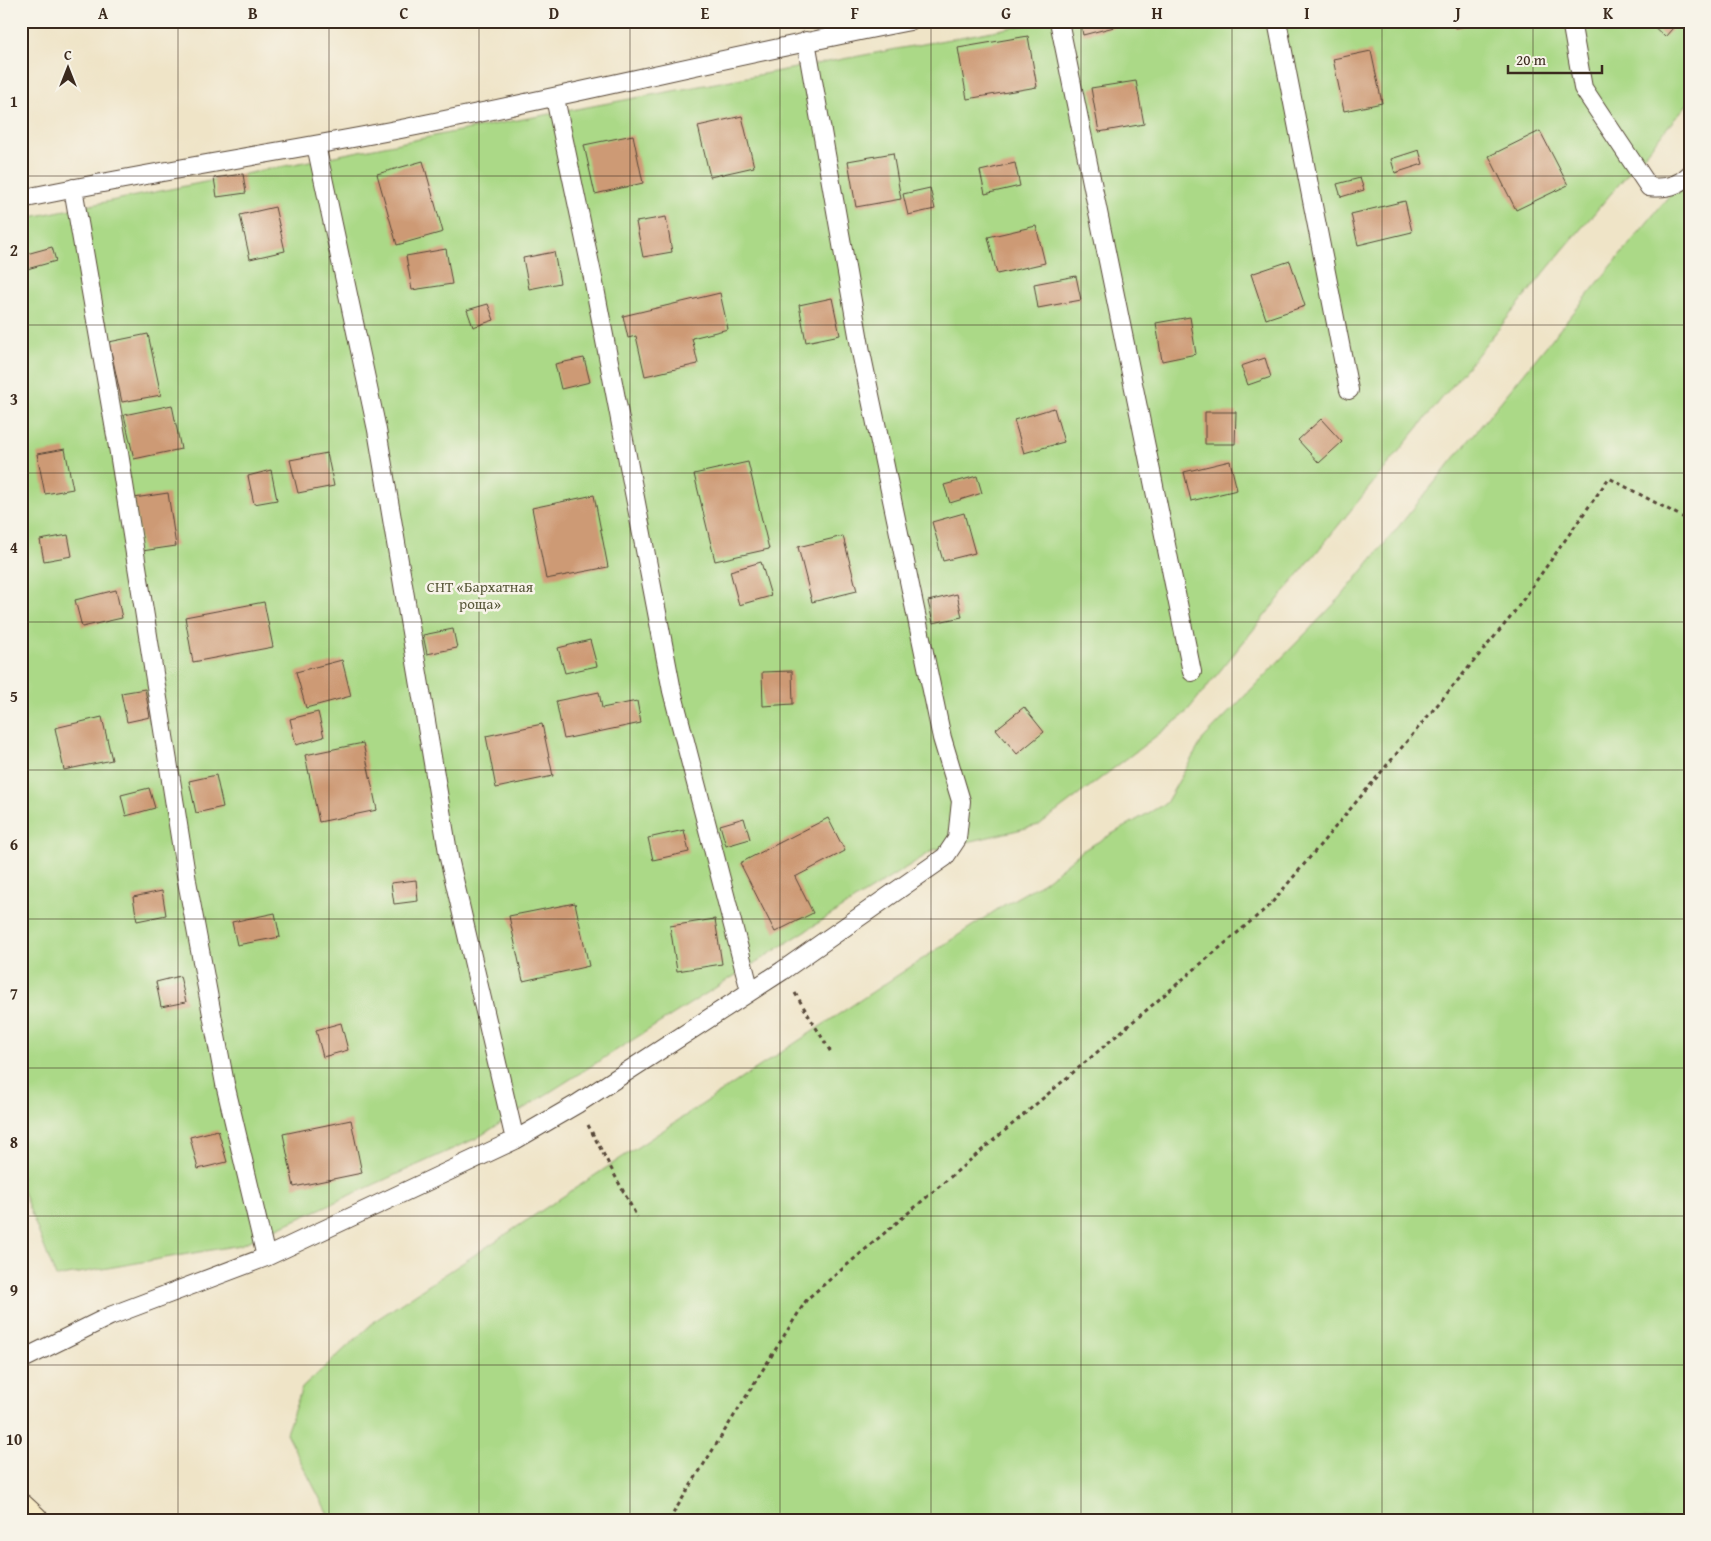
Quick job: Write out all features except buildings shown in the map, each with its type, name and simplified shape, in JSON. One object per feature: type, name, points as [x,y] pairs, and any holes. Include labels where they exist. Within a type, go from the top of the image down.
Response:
[{"type":"main road","points":[[21,1508],[34,1520]]},
{"type":"lane","points":[[21,199],[73,188],[316,146],[554,98],[806,41],[910,21]]},
{"type":"lane","points":[[1060,21],[1192,672]]},
{"type":"lane","points":[[1277,21],[1348,390]]},
{"type":"lane","points":[[1571,21],[1583,88],[1649,187],[1660,188],[1682,183],[1690,174]]},
{"type":"lane","points":[[21,1360],[110,1316],[266,1257],[515,1140],[577,1104],[750,992],[944,857],[957,839],[962,800],[942,738],[861,352],[806,41]]},
{"type":"lane","points":[[554,98],[595,288],[672,691],[750,992]]},
{"type":"lane","points":[[316,146],[377,430],[449,858],[515,1140]]},
{"type":"lane","points":[[73,188],[121,462],[187,881],[225,1084],[266,1257]]},
{"type":"path","points":[[669,1520],[807,1299],[1270,905],[1510,618],[1609,478],[1690,521]]},
{"type":"path","points":[[782,970],[832,1054]]},
{"type":"path","points":[[577,1104],[637,1217]]},
{"type":"green space","name":"СНТ «Бархатная роща»","points":[[1046,21],[1690,21],[1690,101],[1562,251],[1184,715],[1039,825],[934,850],[477,1138],[240,1245],[56,1277],[21,1187],[21,219],[454,132]]},
{"type":"green space","points":[[1690,170],[1690,1520],[331,1520],[286,1433],[302,1388],[376,1320],[1004,905],[1044,882],[1082,851],[1166,803],[1203,739],[1341,597]]}]
